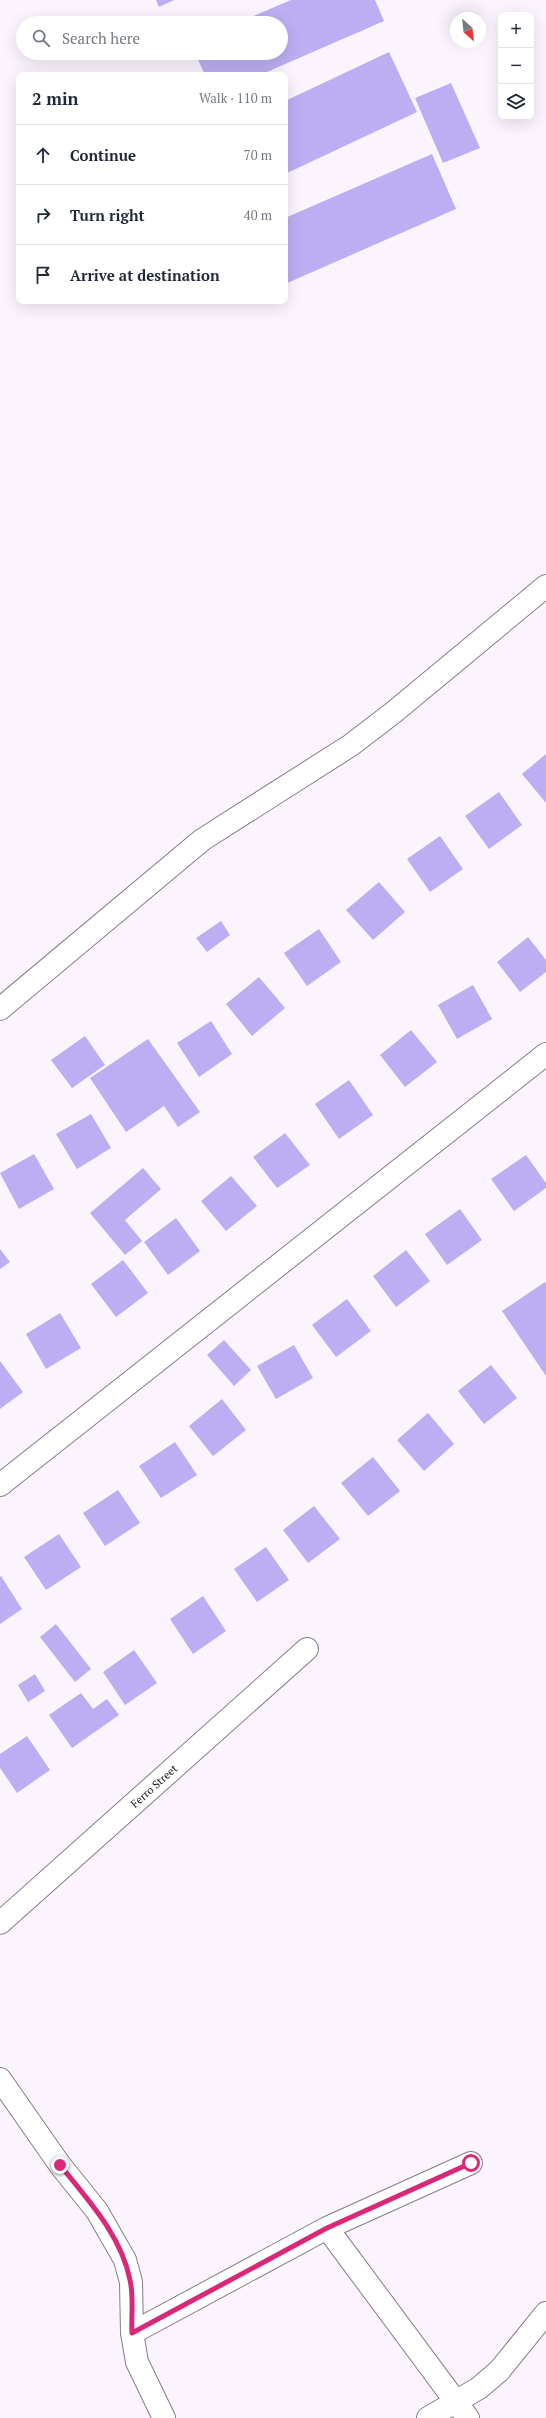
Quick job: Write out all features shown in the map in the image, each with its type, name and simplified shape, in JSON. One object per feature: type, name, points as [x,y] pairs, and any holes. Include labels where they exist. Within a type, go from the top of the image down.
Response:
[{"type":"street","points":[[0,1009],[202,840],[351,745],[394,712],[546,586]]},
{"type":"street","points":[[0,1485],[546,1054]]},
{"type":"street","name":"Ferro Street","points":[[0,1923],[307,1649]]},
{"type":"street","points":[[0,2079],[56,2159],[112,2233],[125,2260],[131,2282],[132,2333],[137,2362],[164,2418]]},
{"type":"street","points":[[132,2333],[327,2228],[471,2163]]},
{"type":"street","points":[[327,2228],[462,2410]]},
{"type":"street","points":[[428,2418],[462,2410],[479,2388],[499,2371],[546,2313]]},
{"type":"building","points":[[156,0],[174,0],[159,7]]},
{"type":"building","points":[[291,0],[375,0],[384,21],[267,72],[204,72],[198,60],[288,60],[288,16],[253,16]]},
{"type":"building","points":[[389,52],[417,112],[288,173],[288,100]]},
{"type":"building","points":[[451,83],[480,148],[443,163],[415,98]]},
{"type":"building","points":[[432,154],[456,209],[288,283],[288,217]]},
{"type":"building","points":[[546,754],[546,803],[522,774]]},
{"type":"building","points":[[499,792],[522,825],[489,849],[465,816]]},
{"type":"building","points":[[440,836],[463,869],[430,892],[407,859]]},
{"type":"building","points":[[379,882],[405,912],[373,940],[346,910]]},
{"type":"building","points":[[221,921],[230,935],[207,952],[196,938]]},
{"type":"building","points":[[319,929],[341,962],[307,986],[284,953]]},
{"type":"building","points":[[528,937],[546,960],[546,972],[520,992],[497,962]]},
{"type":"building","points":[[259,977],[285,1008],[252,1036],[226,1004]]},
{"type":"building","points":[[473,985],[492,1019],[457,1039],[438,1005]]},
{"type":"building","points":[[211,1021],[232,1054],[199,1077],[177,1043]]},
{"type":"building","points":[[411,1030],[437,1062],[405,1087],[380,1055]]},
{"type":"building","points":[[85,1036],[105,1065],[72,1088],[51,1060]]},
{"type":"building","points":[[148,1039],[200,1112],[178,1127],[164,1106],[126,1132],[90,1078]]},
{"type":"building","points":[[349,1080],[373,1115],[339,1139],[315,1104]]},
{"type":"building","points":[[91,1114],[111,1148],[77,1169],[56,1134]]},
{"type":"building","points":[[285,1133],[310,1165],[277,1188],[253,1157]]},
{"type":"building","points":[[34,1154],[54,1189],[19,1209],[0,1173]]},
{"type":"building","points":[[526,1155],[546,1183],[546,1188],[514,1211],[491,1179]]},
{"type":"building","points":[[143,1168],[161,1189],[125,1220],[142,1241],[125,1255],[90,1213]]},
{"type":"building","points":[[231,1176],[257,1206],[226,1231],[201,1201]]},
{"type":"building","points":[[460,1209],[482,1240],[447,1265],[425,1234]]},
{"type":"building","points":[[176,1218],[200,1251],[168,1275],[144,1242]]},
{"type":"building","points":[[0,1249],[10,1262],[0,1269]]},
{"type":"building","points":[[406,1250],[430,1281],[396,1307],[373,1276]]},
{"type":"building","points":[[123,1260],[148,1293],[116,1317],[91,1284]]},
{"type":"building","points":[[545,1282],[546,1283],[546,1376],[502,1311]]},
{"type":"building","points":[[347,1299],[371,1331],[336,1357],[312,1325]]},
{"type":"building","points":[[60,1313],[81,1348],[46,1369],[26,1334]]},
{"type":"building","points":[[224,1340],[251,1370],[234,1386],[207,1355]]},
{"type":"building","points":[[294,1345],[313,1378],[276,1399],[257,1366]]},
{"type":"building","points":[[0,1361],[23,1392],[0,1409]]},
{"type":"building","points":[[491,1365],[517,1398],[484,1424],[458,1391]]},
{"type":"building","points":[[222,1399],[246,1430],[213,1456],[189,1426]]},
{"type":"building","points":[[428,1413],[454,1444],[424,1471],[397,1440]]},
{"type":"building","points":[[175,1442],[197,1475],[161,1498],[139,1466]]},
{"type":"building","points":[[373,1457],[400,1491],[368,1516],[341,1483]]},
{"type":"building","points":[[118,1490],[140,1523],[105,1546],[83,1513]]},
{"type":"building","points":[[314,1506],[340,1539],[308,1563],[283,1530]]},
{"type":"building","points":[[59,1534],[81,1567],[46,1590],[24,1557]]},
{"type":"building","points":[[266,1547],[289,1580],[257,1602],[234,1569]]},
{"type":"building","points":[[1,1576],[22,1609],[0,1624],[0,1577]]},
{"type":"building","points":[[203,1596],[226,1631],[193,1654],[170,1619]]},
{"type":"building","points":[[56,1624],[91,1669],[75,1682],[40,1637]]},
{"type":"building","points":[[134,1650],[157,1683],[125,1705],[103,1672]]},
{"type":"building","points":[[35,1674],[45,1691],[28,1702],[18,1685]]},
{"type":"building","points":[[81,1693],[93,1709],[107,1699],[119,1715],[72,1748],[49,1715]]},
{"type":"building","points":[[27,1736],[50,1770],[17,1793],[0,1768],[0,1754]]},
{"type":"route","points":[[60,2165],[97,2211],[112,2233],[125,2260],[131,2282],[132,2333],[327,2228],[471,2163]]}]
